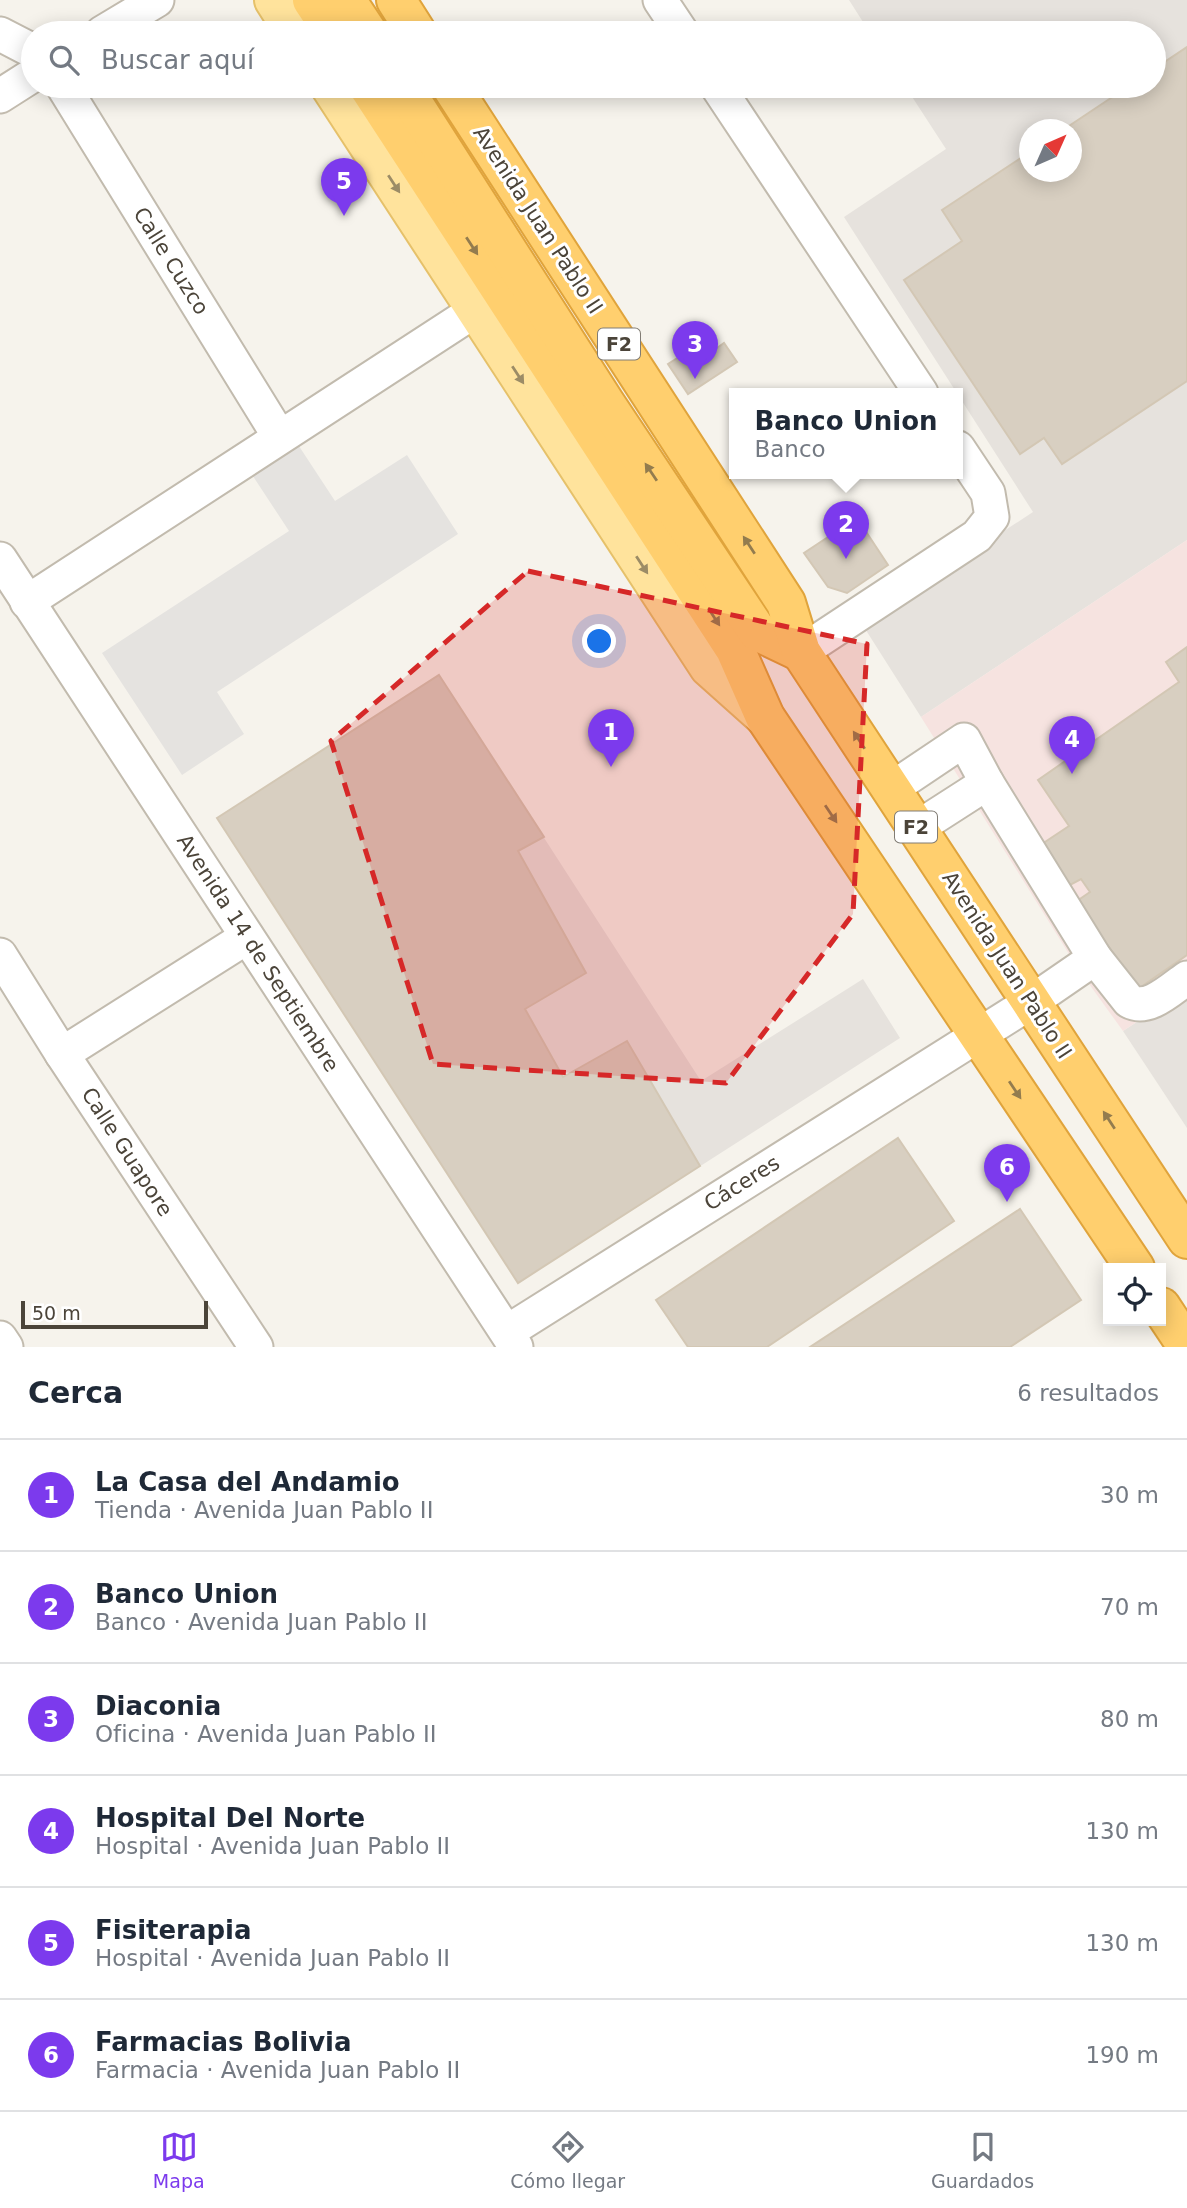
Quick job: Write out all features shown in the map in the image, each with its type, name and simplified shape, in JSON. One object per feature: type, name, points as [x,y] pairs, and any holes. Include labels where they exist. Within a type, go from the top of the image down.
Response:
[{"type":"highway","points":[[312,0],[326,21]]},
{"type":"highway","points":[[346,0],[360,21]]},
{"type":"highway","points":[[396,0],[409,21]]},
{"type":"highway","points":[[376,98],[735,649],[765,717],[1132,1263]]},
{"type":"highway","name":"F2","points":[[409,98],[605,403],[757,631],[801,652]]},
{"type":"highway","name":"Avenida Juan Pablo II","points":[[459,98],[786,603],[801,652],[1187,1239]]},
{"type":"highway","points":[[1088,1199],[1138,1163]]},
{"type":"highway","points":[[1166,1314],[1187,1346]]},
{"type":"main road","points":[[274,0],[287,21]]},
{"type":"main road","points":[[338,98],[709,667],[765,717]]},
{"type":"street","points":[[123,21],[158,0]]},
{"type":"street","points":[[660,0],[674,21]]},
{"type":"street","points":[[0,34],[21,45]]},
{"type":"street","points":[[0,96],[21,83]]},
{"type":"street","name":"Calle Cuzco","points":[[70,98],[279,436]]},
{"type":"street","points":[[725,98],[918,388]]},
{"type":"street","points":[[27,602],[476,310]]},
{"type":"street","points":[[801,652],[977,536],[992,517],[988,494],[963,456]]},
{"type":"street","name":"Avenida 14 de Septiembre","points":[[0,559],[511,1339]]},
{"type":"street","points":[[891,789],[964,740],[987,783],[1096,958],[1133,1004],[1145,1005],[1187,978]]},
{"type":"street","points":[[917,828],[987,783]]},
{"type":"street","points":[[62,1054],[247,937]]},
{"type":"street","name":"Calle Guapore","points":[[0,955],[62,1054],[256,1347]]},
{"type":"street","name":"Cáceres","points":[[511,1339],[1096,958]]},
{"type":"street","points":[[0,1338],[6,1347]]},
{"type":"highlighted area","points":[[528,571],[867,644],[853,914],[726,1083],[433,1064],[331,741]]},
{"type":"shaded area","points":[[849,0],[1187,0],[1187,540],[921,717],[862,624],[1033,512],[963,403],[963,388],[954,388],[844,217],[946,149],[913,98],[1166,98],[1166,21],[862,21]]},
{"type":"shaded area","points":[[295,440],[335,501],[407,455],[458,534],[217,692],[244,734],[182,775],[102,653],[289,531],[249,470]]},
{"type":"shaded area","points":[[1187,540],[1187,989],[1123,1031],[1079,970],[921,717]]},
{"type":"shaded area","points":[[439,675],[701,1081],[863,979],[900,1038],[518,1283],[217,818]]},
{"type":"shaded area","points":[[1187,989],[1187,1128],[1123,1031]]},
{"type":"building","points":[[1187,47],[1187,381],[1062,464],[1044,438],[1020,454],[904,280],[962,241],[942,210],[1019,159],[1019,182],[1082,182],[1082,119],[1080,119],[1111,98],[1166,98],[1166,61]]},
{"type":"building","points":[[706,340],[713,351],[724,343],[737,362],[688,394],[668,364]]},
{"type":"building","points":[[857,518],[888,565],[847,593],[828,587],[804,553]]},
{"type":"building","points":[[1187,647],[1187,955],[1138,989],[1077,901],[1090,892],[1081,879],[1070,885],[1042,844],[1069,826],[1038,780],[1179,682],[1166,662]]},
{"type":"building","points":[[439,675],[544,837],[518,851],[586,973],[525,1009],[563,1077],[627,1041],[700,1166],[518,1283],[217,818]]},
{"type":"building","points":[[898,1138],[954,1221],[767,1347],[688,1347],[656,1300]]},
{"type":"building","points":[[1020,1209],[1081,1300],[1010,1347],[810,1347]]},
{"type":"place","name":"Fisiterapia","points":[[344,216]]},
{"type":"place","name":"Diaconia","points":[[695,379]]},
{"type":"place","name":"Banco Union","points":[[846,559]]},
{"type":"place","name":"La Casa del Andamio","points":[[611,767]]},
{"type":"place","name":"Hospital Del Norte","points":[[1072,774]]},
{"type":"place","name":"Farmacias Bolivia","points":[[1007,1202]]}]
